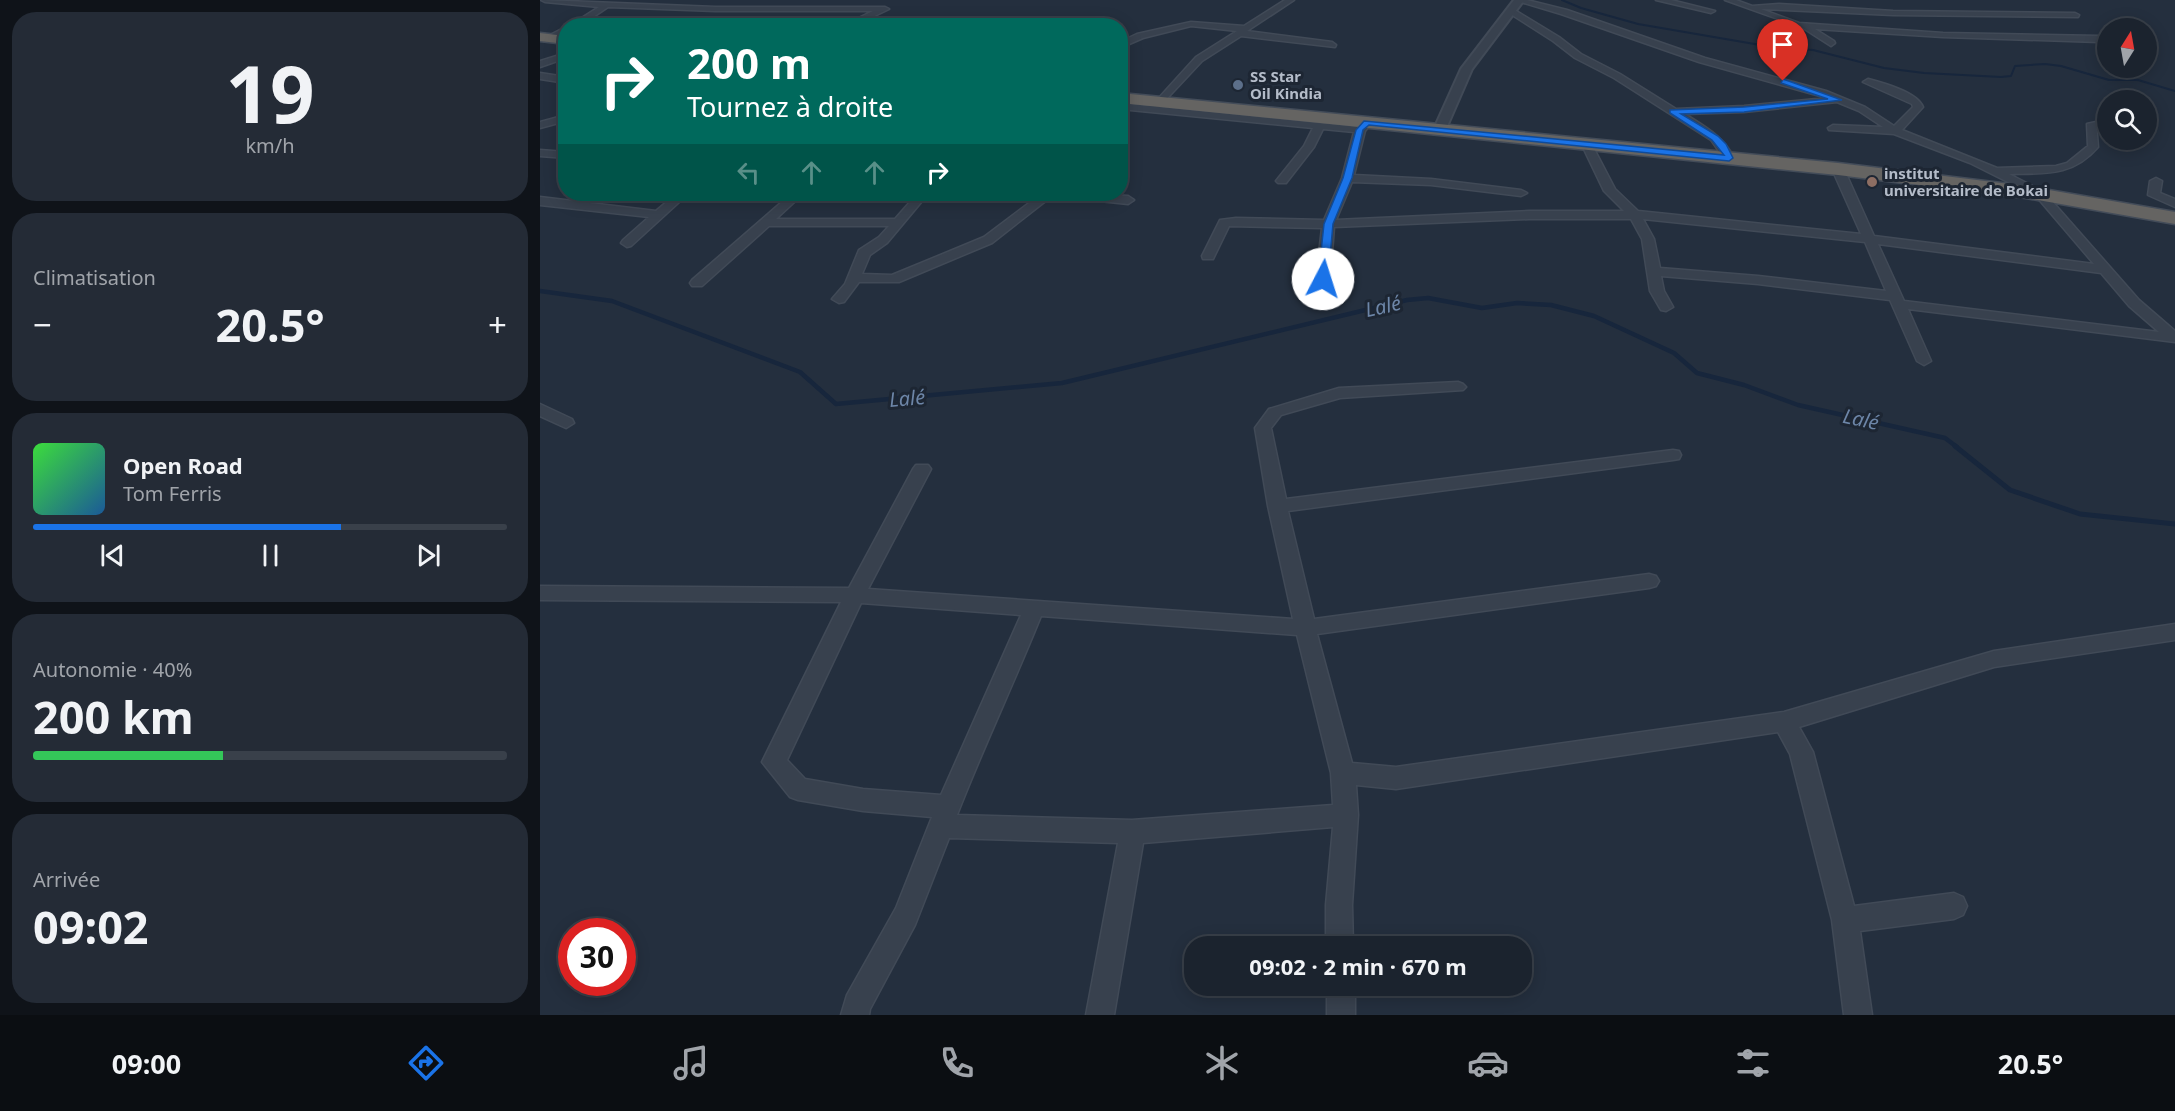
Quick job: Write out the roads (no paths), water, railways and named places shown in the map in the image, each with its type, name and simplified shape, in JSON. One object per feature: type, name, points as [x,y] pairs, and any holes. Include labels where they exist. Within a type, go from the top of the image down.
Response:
[{"type":"highway","points":[[1128,100],[1155,106],[1315,123],[1586,143],[1838,169],[2040,194],[2175,218]]},
{"type":"street","points":[[545,0],[605,6],[715,9],[885,9],[864,18]]},
{"type":"street","points":[[1128,106],[1155,106],[1199,59],[1290,0]]},
{"type":"street","points":[[1440,131],[1467,69],[1519,0],[1564,12],[1702,60],[1783,81],[1839,100],[1862,109],[1895,131],[1996,171],[2040,194],[2134,303],[2175,338]]},
{"type":"street","points":[[1660,0],[1711,11]]},
{"type":"street","points":[[1729,0],[1776,18],[1804,25],[1875,28],[1943,35],[2097,39]]},
{"type":"street","points":[[588,18],[605,6]]},
{"type":"street","points":[[1750,8],[1779,6],[1893,13],[2075,15]]},
{"type":"street","points":[[1510,11],[1556,39],[1578,56],[1617,76],[1715,138],[1723,146],[1729,158]]},
{"type":"street","points":[[1128,42],[1140,36],[1191,24],[1332,45]]},
{"type":"street","points":[[1804,25],[1831,43]]},
{"type":"street","points":[[540,64],[558,56]]},
{"type":"street","points":[[540,76],[558,79]]},
{"type":"street","points":[[1833,128],[1895,131],[1918,107],[1916,102],[1886,87],[1868,82]]},
{"type":"street","points":[[1673,112],[1744,110],[1839,100]]},
{"type":"street","points":[[540,119],[554,121]]},
{"type":"street","points":[[540,125],[558,120]]},
{"type":"street","points":[[1282,181],[1309,147],[1315,123]]},
{"type":"street","points":[[1996,171],[2039,171],[2071,165],[2092,147],[2092,124]]},
{"type":"street","points":[[1323,279],[1328,224],[1348,178],[1363,126]]},
{"type":"street","points":[[1586,143],[1610,191],[1635,215],[1648,238],[1657,291],[1666,307]]},
{"type":"street","points":[[540,153],[558,154]]},
{"type":"street","points":[[1838,169],[1924,361]]},
{"type":"street","points":[[1348,178],[1422,182],[1521,193]]},
{"type":"street","points":[[2156,182],[2154,195],[2175,203]]},
{"type":"street","points":[[540,201],[657,215]]},
{"type":"street","points":[[627,243],[674,201]]},
{"type":"street","points":[[697,283],[790,201]]},
{"type":"street","points":[[839,299],[855,278],[864,253],[883,240],[917,201]]},
{"type":"street","points":[[855,278],[894,279],[978,244],[1007,227],[1039,201]]},
{"type":"street","points":[[540,210],[556,203]]},
{"type":"street","points":[[1208,256],[1224,224],[1236,222],[1328,224],[1529,215],[1635,215],[1868,239],[2106,270]]},
{"type":"street","points":[[766,222],[849,224],[899,222]]},
{"type":"street","points":[[1655,272],[1758,280],[2175,338]]},
{"type":"street","points":[[1340,936],[1339,905],[1347,815],[1343,773],[1305,627],[1277,506],[1263,428],[1275,412],[1338,393],[1458,387]]},
{"type":"street","points":[[540,410],[566,423]]},
{"type":"street","points":[[1277,506],[1673,455]]},
{"type":"street","points":[[922,469],[855,595],[774,762],[798,789],[945,816],[1132,832],[1347,815]]},
{"type":"street","points":[[540,593],[855,595],[1305,627],[1649,581]]},
{"type":"street","points":[[855,1015],[857,1005],[906,916],[965,764],[1007,674],[1034,608]]},
{"type":"street","points":[[1343,773],[1396,778],[1784,722],[1994,659],[2175,632]]},
{"type":"street","points":[[1784,722],[1801,752],[1845,920],[1858,1015]]},
{"type":"street","points":[[1100,1015],[1132,832]]},
{"type":"street","points":[[1845,920],[1954,906]]},
{"type":"street","points":[[1341,996],[1341,1015]]},
{"type":"waterway","points":[[1562,0],[1581,8],[1638,24],[1772,47],[1813,50],[1884,68],[1924,73],[2001,77],[2011,76],[2015,66],[2045,64],[2061,66],[2109,80],[2138,80],[2175,91]]},
{"type":"waterway","name":"Lalé","points":[[540,291],[612,301],[800,372],[836,404],[1062,383],[1407,300],[1428,298],[1482,308],[1517,303],[1551,305],[1594,316],[1674,353],[1697,373],[1744,385],[1798,405],[1945,438],[1957,447]]},
{"type":"waterway","name":"Lalé","points":[[1955,446],[2010,490],[2080,514],[2175,524]]},
{"type":"place","name":"SS Star Oil Kindia","points":[[1238,85]]},
{"type":"place","name":"institut universitaire de Bokai","points":[[1872,182]]}]
